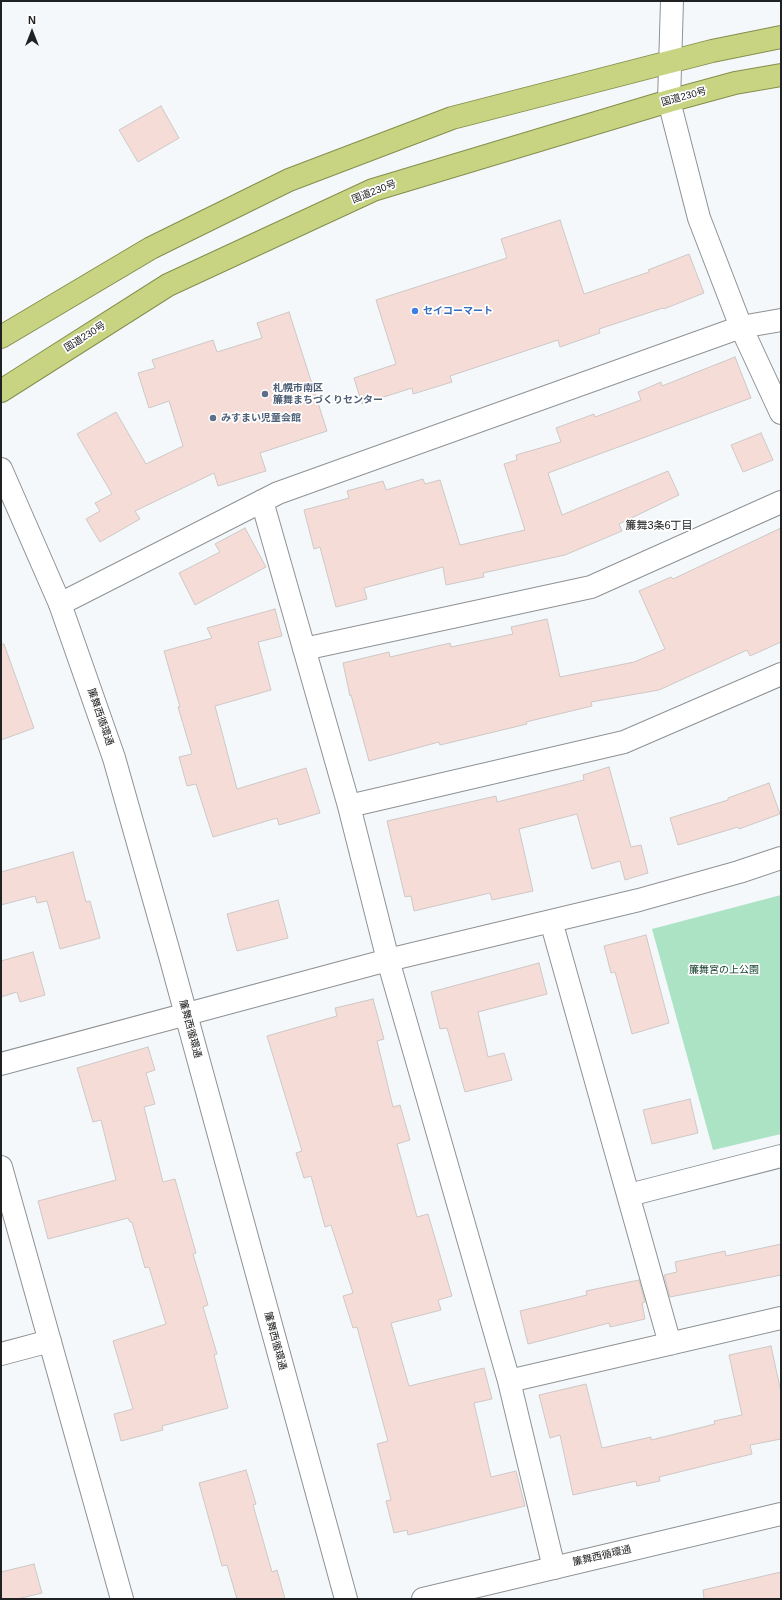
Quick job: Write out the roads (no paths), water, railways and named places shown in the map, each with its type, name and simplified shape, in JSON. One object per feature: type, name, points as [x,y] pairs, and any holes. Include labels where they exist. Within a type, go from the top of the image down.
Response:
[{"type":"highway","points":[[1,337],[151,248],[289,180],[452,118],[669,62],[781,38]]},
{"type":"highway","name":"国道230号","points":[[1,391],[168,285],[373,190],[669,101],[735,84],[781,75]]},
{"type":"street","points":[[672,1],[669,101],[699,218],[741,328],[781,413]]},
{"type":"street","points":[[60,604],[278,493],[741,328],[781,320]]},
{"type":"street","name":"簾舞西循環通","points":[[1,469],[60,604],[114,758],[186,1013],[346,1599]]},
{"type":"street","points":[[262,501],[349,806],[388,960],[509,1381],[554,1568]]},
{"type":"street","points":[[304,649],[591,587],[781,502]]},
{"type":"street","points":[[349,806],[624,742],[781,674]]},
{"type":"street","points":[[1,1064],[186,1013],[388,960],[662,893],[739,872],[781,858]]},
{"type":"street","points":[[551,921],[670,1344]]},
{"type":"street","points":[[629,1195],[781,1156]]},
{"type":"street","points":[[1,1168],[122,1599]]},
{"type":"street","points":[[509,1381],[781,1318]]},
{"type":"street","points":[[1,1354],[50,1341]]},
{"type":"street","name":"簾舞西循環通","points":[[423,1599],[781,1514]]},
{"type":"place","name":"セイコーマート","points":[[415,311]]},
{"type":"place","name":"札幌市南区 簾舞まちづくりセンター","points":[[265,394]]},
{"type":"place","name":"みすまい児童会館","points":[[213,418]]},
{"type":"district","name":"簾舞3条6丁目","points":[[659,526]]},
{"type":"park label","name":"簾舞宮の上公園","points":[[724,970]]}]
